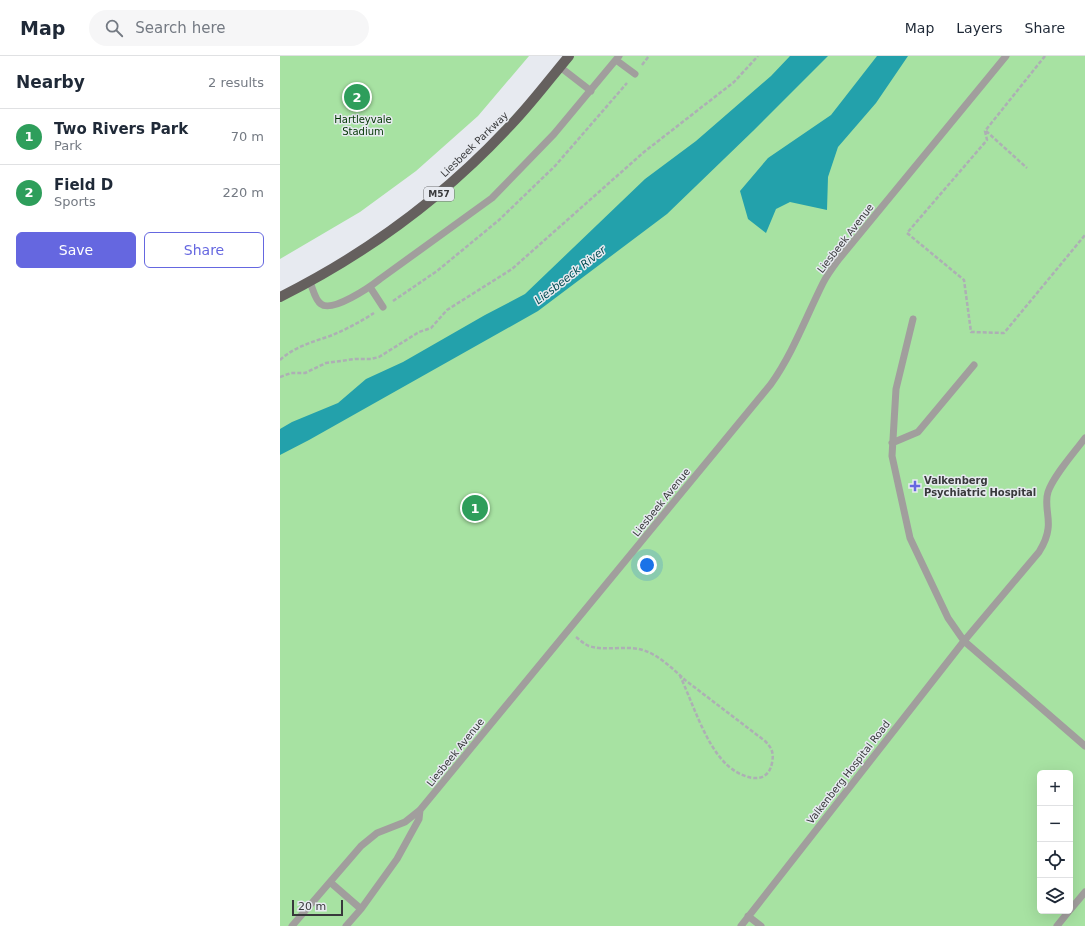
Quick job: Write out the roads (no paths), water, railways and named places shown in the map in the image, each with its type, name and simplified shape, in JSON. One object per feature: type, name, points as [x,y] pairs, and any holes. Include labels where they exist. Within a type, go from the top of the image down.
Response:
[{"type":"main road","name":"Liesbeek Parkway","points":[[280,298],[310,282],[382,237],[443,190],[477,160],[506,130],[569,56]]},
{"type":"lane","name":"Liesbeek Avenue","points":[[292,926],[361,846],[377,833],[404,822],[420,810],[771,384],[792,351],[824,281],[838,259],[1006,56]]},
{"type":"lane","points":[[310,282],[317,299],[322,305],[328,307],[335,306],[370,287],[492,198],[554,134],[618,58],[635,74]]},
{"type":"lane","points":[[560,67],[591,91]]},
{"type":"lane","points":[[370,287],[383,307]]},
{"type":"lane","points":[[913,319],[896,389],[892,443],[892,456],[910,538],[948,618],[964,641],[1085,746]]},
{"type":"lane","points":[[892,443],[918,432],[974,365]]},
{"type":"lane","name":"Valkenberg Hospital Road","points":[[741,926],[964,641],[1039,552],[1046,540],[1049,528],[1046,507],[1047,493],[1052,482],[1085,438]]},
{"type":"lane","points":[[346,926],[361,909],[397,859],[420,819],[420,810]]},
{"type":"lane","points":[[330,882],[361,909]]},
{"type":"lane","points":[[1073,906],[1085,892]]},
{"type":"lane","points":[[1057,926],[1067,914]]},
{"type":"lane","points":[[748,916],[761,926]]},
{"type":"water","name":"Liesbeeck River","points":[[790,56],[828,56],[667,214],[538,311],[280,455],[280,429],[292,422],[338,403],[366,379],[403,362],[525,294],[645,179],[696,141],[771,76]]},
{"type":"water","points":[[877,56],[908,56],[876,103],[838,147],[828,177],[827,210],[790,202],[776,209],[766,233],[748,219],[740,191],[768,158],[831,115]]},
{"type":"place","name":"Field D","points":[[357,97]]},
{"type":"place","name":"Valkenberg Psychiatric Hospital","points":[[915,486]]},
{"type":"place","name":"Two Rivers Park","points":[[475,508]]},
{"type":"park label","name":"Hartleyvale Stadium","points":[[363,124]]}]
